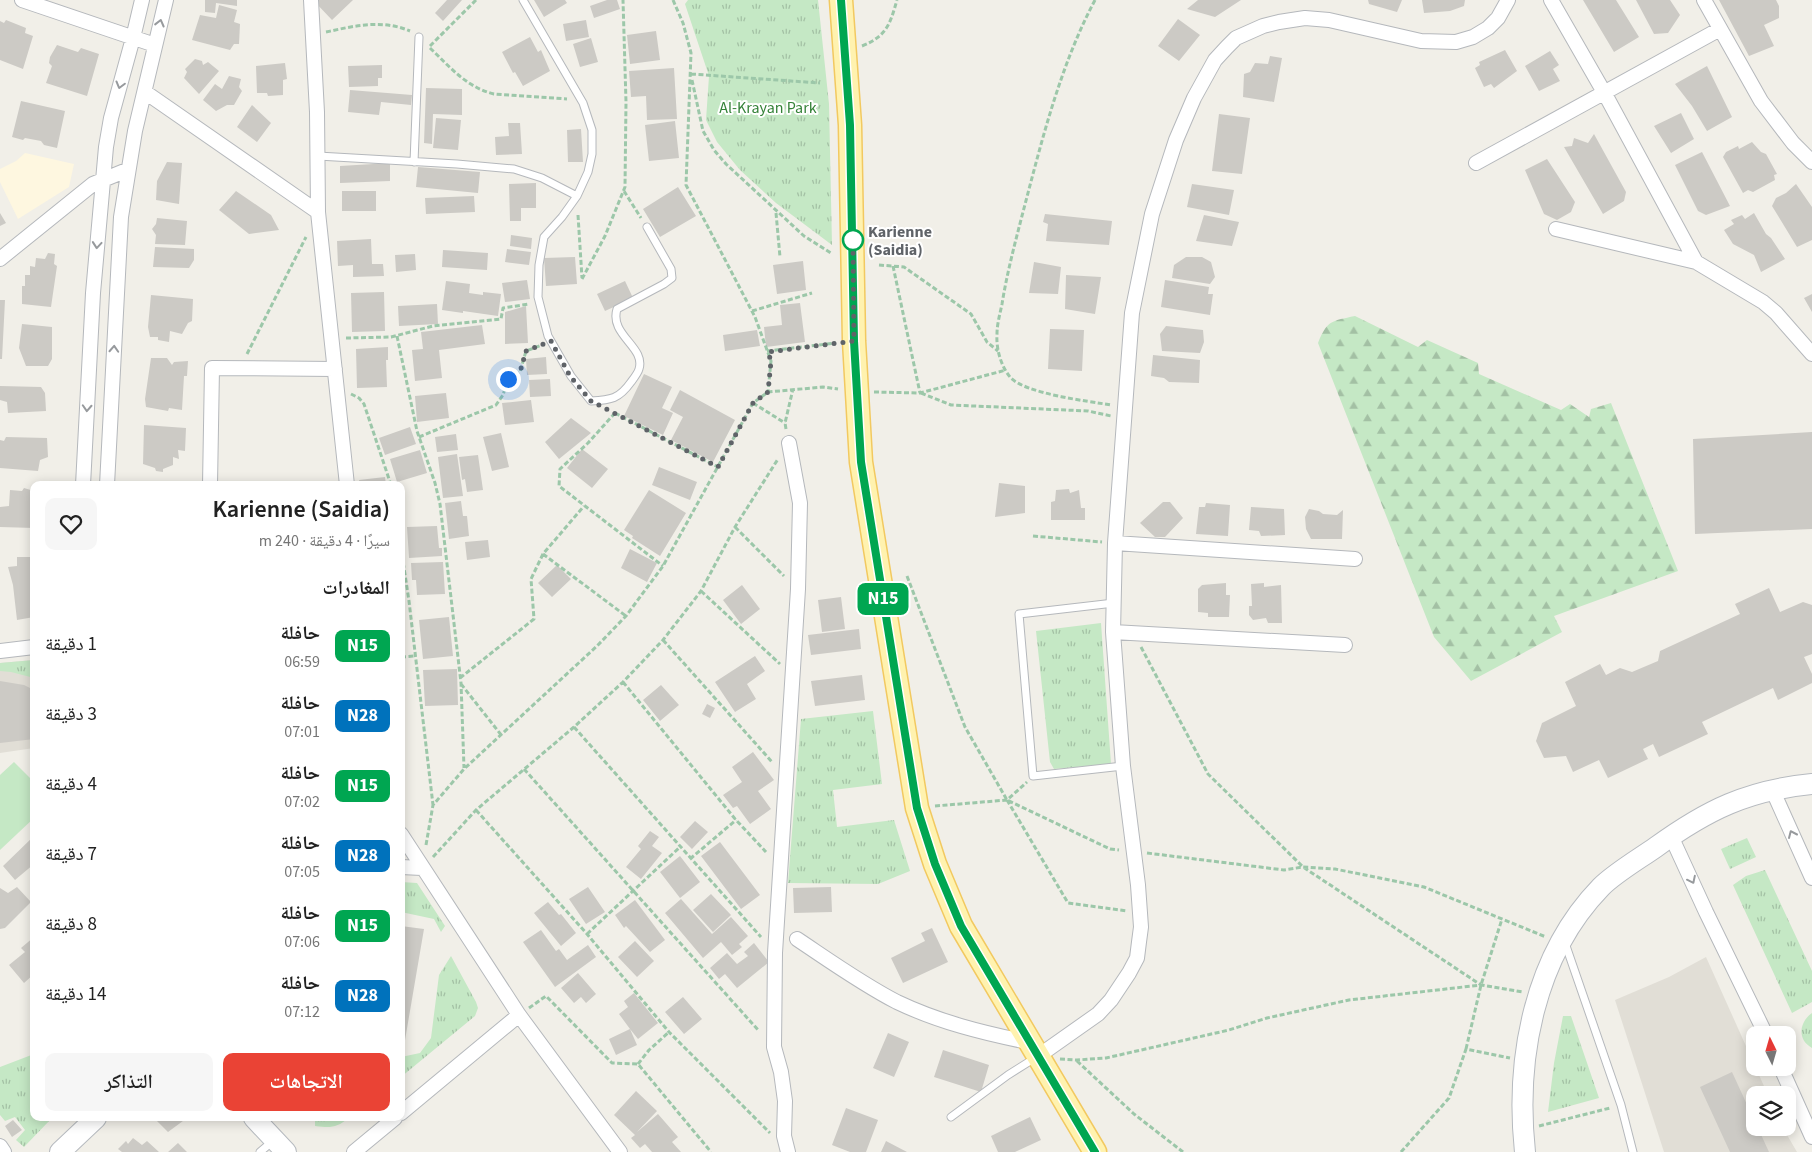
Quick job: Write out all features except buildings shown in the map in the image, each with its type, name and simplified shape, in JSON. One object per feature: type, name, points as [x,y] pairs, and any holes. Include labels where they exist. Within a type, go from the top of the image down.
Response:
[{"type":"main road","points":[[841,0],[850,125],[854,341],[861,462],[917,808],[935,864],[961,926],[1095,1152]]},
{"type":"main road","points":[[1525,1152],[1523,1093],[1529,1030],[1542,980],[1572,921],[1602,886],[1703,815],[1721,806],[1772,789],[1812,784]]},
{"type":"main road","points":[[60,1152],[93,1121]]},
{"type":"main road","points":[[256,1121],[274,1148]]},
{"type":"street","points":[[22,0],[155,45]]},
{"type":"street","points":[[83,481],[92,293],[106,146],[111,118],[142,0]]},
{"type":"street","points":[[107,481],[121,217],[127,170],[166,0]]},
{"type":"street","points":[[311,0],[318,156],[318,212],[347,481]]},
{"type":"street","points":[[797,939],[862,982],[898,1002],[954,1024],[1033,1050],[1082,1026],[1098,1014],[1111,1000],[1137,958],[1141,927],[1123,766],[1113,632],[1115,544],[1124,413],[1132,313],[1152,214],[1176,140],[1194,98],[1215,60],[1236,38],[1263,26],[1305,18],[1329,20],[1421,41],[1456,42],[1473,37],[1488,28],[1498,18],[1508,0]]},
{"type":"street","points":[[1551,0],[1605,94],[1696,262]]},
{"type":"street","points":[[1704,0],[1761,101],[1792,143],[1812,162]]},
{"type":"street","points":[[1476,163],[1605,94],[1720,29]]},
{"type":"street","points":[[144,92],[318,212]]},
{"type":"street","points":[[0,259],[83,192],[103,179],[127,170]]},
{"type":"street","points":[[1556,229],[1696,262],[1742,288],[1776,313],[1812,354]]},
{"type":"street","points":[[210,481],[212,368],[335,369]]},
{"type":"street","points":[[88,383],[112,386]]},
{"type":"street","points":[[787,1151],[784,1136],[785,1101],[781,1072],[774,1047],[775,953],[798,590],[800,503],[789,443]]},
{"type":"street","points":[[1115,544],[1355,559]]},
{"type":"street","points":[[1113,632],[1345,645]]},
{"type":"street","points":[[0,651],[30,647]]},
{"type":"street","points":[[1772,789],[1812,878]]},
{"type":"street","points":[[1671,836],[1762,1026]]},
{"type":"street","points":[[405,840],[519,1016],[620,1152]]},
{"type":"street","points":[[405,867],[422,868]]},
{"type":"street","points":[[405,1110],[519,1016]]},
{"type":"street","points":[[1785,1076],[1812,1137]]},
{"type":"street","points":[[354,1152],[392,1121]]},
{"type":"street","points":[[0,1146],[4,1152]]},
{"type":"lane","points":[[523,0],[582,100],[592,130],[592,154],[588,172],[577,196],[544,237],[539,265],[539,303],[548,336],[570,376],[591,401],[609,400],[623,394],[640,369],[638,356],[616,326],[615,317],[617,309],[672,278],[671,268],[647,227]]},
{"type":"lane","points":[[414,162],[420,37]]},
{"type":"lane","points":[[318,156],[514,169],[542,178],[577,196]]},
{"type":"lane","points":[[1114,603],[1019,614],[1033,776],[1123,766]]},
{"type":"lane","points":[[1562,940],[1621,1105],[1633,1152]]},
{"type":"lane","points":[[951,1117],[1008,1075],[1033,1050]]},
{"type":"path","points":[[429,47],[476,0]]},
{"type":"path","points":[[577,196],[582,279],[605,236],[625,187],[626,102],[623,0]]},
{"type":"path","points":[[673,0],[689,41],[691,53],[686,185],[752,311],[771,361],[768,392]]},
{"type":"path","points":[[846,53],[873,41],[884,33],[892,20],[897,0]]},
{"type":"path","points":[[1095,0],[1079,30],[1062,76],[1035,166],[1008,271],[996,335],[1002,364],[1010,377],[1019,384],[1124,413]]},
{"type":"path","points":[[313,34],[362,25],[376,24],[402,27],[420,37],[458,75],[482,91],[494,94],[582,100]]},
{"type":"path","points":[[691,74],[820,83]]},
{"type":"path","points":[[691,74],[703,130],[708,141],[726,164],[776,212],[813,243],[831,253]]},
{"type":"path","points":[[624,191],[647,227]]},
{"type":"path","points":[[240,368],[318,212]]},
{"type":"path","points":[[776,212],[780,257]]},
{"type":"path","points":[[880,265],[904,267],[972,314],[987,342],[998,352]]},
{"type":"path","points":[[893,266],[920,393]]},
{"type":"path","points":[[752,311],[812,293]]},
{"type":"path","points":[[332,338],[397,336],[434,326],[501,319],[503,308],[539,303]]},
{"type":"path","points":[[397,336],[404,362],[411,407],[439,499],[461,683],[464,769]]},
{"type":"path","points":[[420,437],[496,405],[503,395],[508,379],[520,372],[526,351],[551,341]]},
{"type":"path","points":[[768,352],[854,341]]},
{"type":"path","points":[[433,805],[464,769],[502,736],[626,616],[663,566],[753,403],[768,392],[823,387],[856,392],[920,393],[1006,370]]},
{"type":"path","points":[[753,403],[785,423],[793,389]]},
{"type":"path","points":[[338,392],[354,394],[364,404],[390,481]]},
{"type":"path","points":[[920,393],[951,405],[1124,413]]},
{"type":"path","points":[[591,401],[718,467]]},
{"type":"path","points":[[615,413],[588,444],[560,469],[559,486],[663,566]]},
{"type":"path","points":[[422,868],[476,810],[623,682],[663,640],[701,591],[735,527],[789,443]]},
{"type":"path","points":[[460,678],[534,618],[531,579],[543,554],[584,506]]},
{"type":"path","points":[[735,527],[798,590]]},
{"type":"path","points":[[1033,536],[1115,544]]},
{"type":"path","points":[[543,554],[626,616]]},
{"type":"path","points":[[907,576],[965,727],[1068,903],[1140,913]]},
{"type":"path","points":[[405,577],[433,805],[422,868]]},
{"type":"path","points":[[701,591],[792,675]]},
{"type":"path","points":[[1133,634],[1208,774],[1303,868],[1481,986]]},
{"type":"path","points":[[663,640],[786,778]]},
{"type":"path","points":[[405,657],[416,656]]},
{"type":"path","points":[[623,682],[736,820],[780,867]]},
{"type":"path","points":[[461,683],[502,736]]},
{"type":"path","points":[[574,726],[775,953]]},
{"type":"path","points":[[524,769],[774,1047]]},
{"type":"path","points":[[1007,800],[1033,776]]},
{"type":"path","points":[[917,808],[1007,800],[1110,849],[1284,870],[1335,868],[1424,887],[1502,919],[1562,940]]},
{"type":"path","points":[[476,810],[587,934],[670,1032],[787,1151]]},
{"type":"path","points":[[690,859],[736,820]]},
{"type":"path","points":[[587,934],[680,846]]},
{"type":"path","points":[[1400,1152],[1449,1098],[1466,1049],[1481,986],[1502,919]]},
{"type":"path","points":[[1033,1050],[1077,1060],[1106,1058],[1229,1030],[1267,1018],[1349,1000],[1481,986],[1538,995]]},
{"type":"path","points":[[519,1016],[546,996],[612,1064],[638,1064]]},
{"type":"path","points":[[638,1064],[649,1050],[670,1032]]},
{"type":"path","points":[[1466,1049],[1526,1062]]},
{"type":"path","points":[[1077,1060],[1134,1114],[1183,1152]]},
{"type":"path","points":[[638,1064],[710,1152]]},
{"type":"path","points":[[1524,1130],[1621,1105]]},
{"type":"shaded area","points":[[25,153],[74,164],[69,187],[18,219],[0,182],[0,169],[16,161]]},
{"type":"shaded area","points":[[30,660],[30,749],[0,753],[0,663]]},
{"type":"shaded area","points":[[1706,957],[1746,1046],[1746,1076],[1759,1076],[1764,1086],[1746,1086],[1746,1136],[1788,1136],[1797,1152],[1664,1152],[1615,1000],[1669,977]]},
{"type":"green space","name":"Al-Krayan Park","points":[[688,0],[818,0],[829,104],[832,245],[776,203],[740,170],[717,142],[706,120],[709,76],[685,4]]},
{"type":"green space","points":[[1355,316],[1418,347],[1427,340],[1478,363],[1479,374],[1561,410],[1570,404],[1589,417],[1591,409],[1611,403],[1678,571],[1554,616],[1562,632],[1471,681],[1434,637],[1318,343],[1324,330],[1331,323]]},
{"type":"green space","points":[[1101,623],[1111,764],[1054,769],[1050,762],[1036,631]]},
{"type":"green space","points":[[30,660],[30,677],[0,671],[0,663]]},
{"type":"green space","points":[[873,711],[882,784],[833,790],[837,827],[894,820],[910,871],[878,884],[788,883],[801,719]]},
{"type":"green space","points":[[14,762],[30,778],[30,822],[0,850],[0,775]]},
{"type":"green space","points":[[1747,838],[1756,857],[1730,869],[1721,849]]},
{"type":"green space","points":[[1765,870],[1812,971],[1812,1002],[1792,1013],[1733,885],[1746,876]]},
{"type":"green space","points":[[405,882],[417,883],[445,926],[441,932],[434,919],[405,913]]},
{"type":"green space","points":[[451,956],[478,1008],[475,1016],[405,1074],[405,1056],[420,1053],[431,1038],[439,975]]},
{"type":"green space","points":[[1812,1013],[1812,1048],[1807,1045],[1802,1036],[1802,1026]]},
{"type":"green space","points":[[1563,1016],[1571,1016],[1599,1098],[1548,1112],[1554,1063]]},
{"type":"green space","points":[[30,1056],[30,1121],[49,1121],[24,1147],[16,1140],[25,1130],[15,1117],[5,1121],[0,1115],[0,1067]]},
{"type":"green space","points":[[315,1121],[344,1121],[333,1126],[315,1126]]},
{"type":"bus line","name":"N15","points":[[841,0],[850,125],[854,341],[861,462],[917,808],[935,864],[961,926],[1028,1042],[1095,1152]]},
{"type":"place","name":"Karienne (Saidia)","points":[[853,240]]},
{"type":"route","points":[[508,379],[520,372],[526,351],[551,341],[570,376],[591,401],[718,467],[753,403],[768,392],[771,361],[768,352],[854,341],[853,240]]}]
